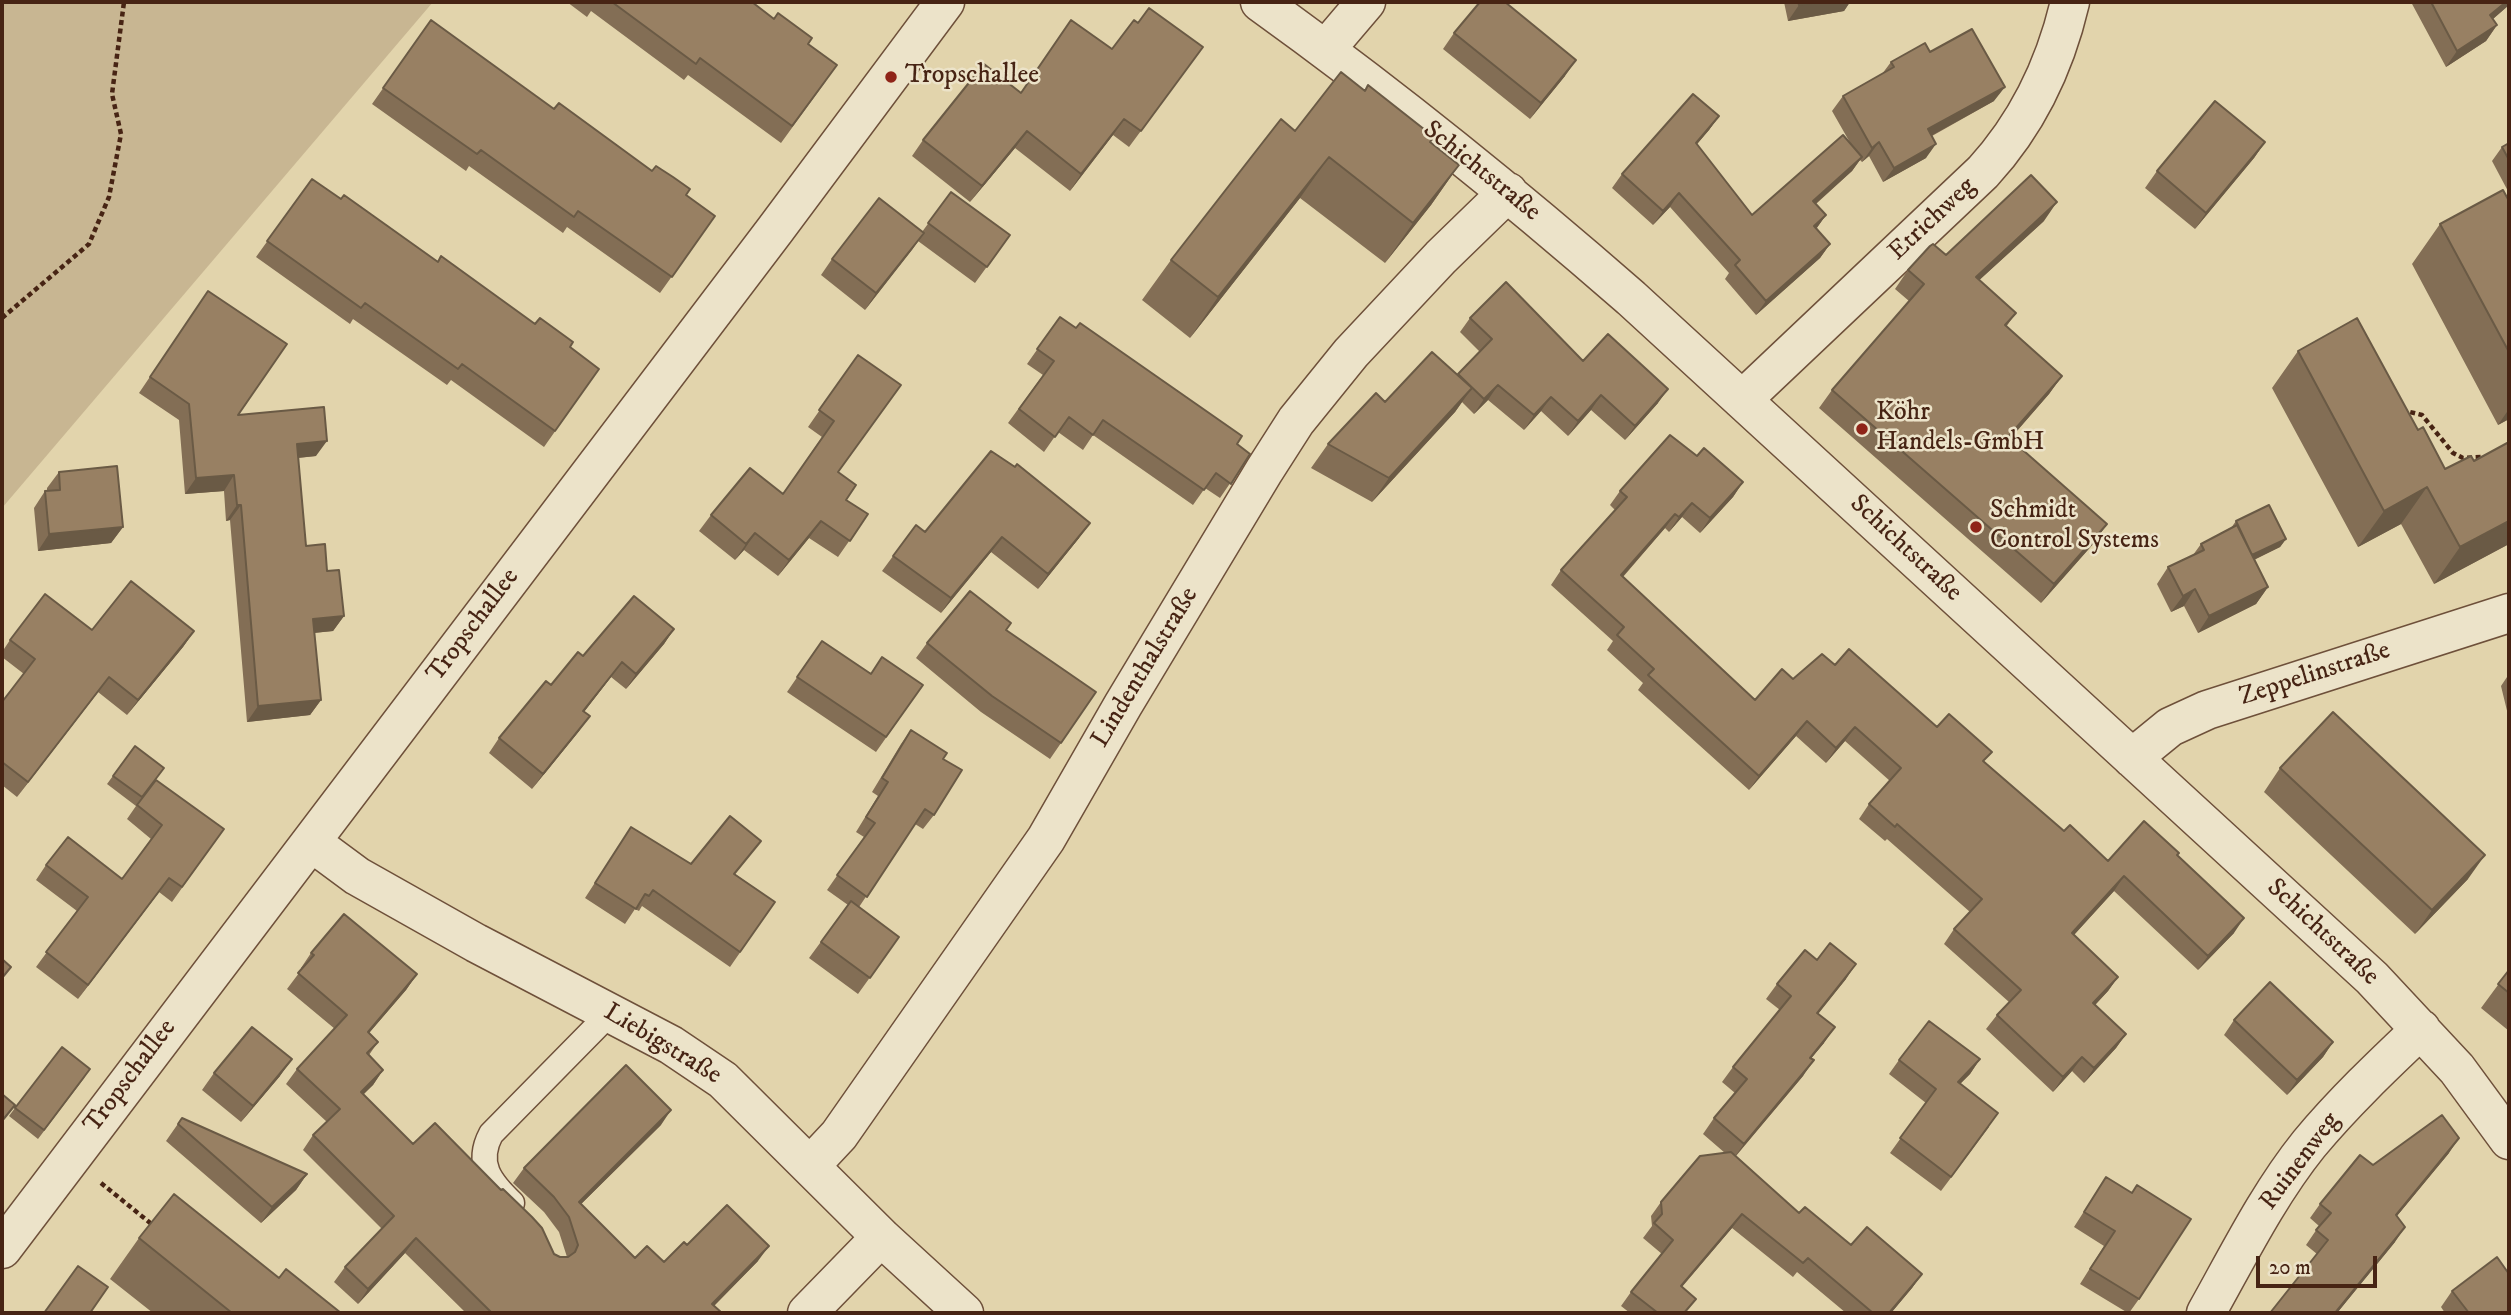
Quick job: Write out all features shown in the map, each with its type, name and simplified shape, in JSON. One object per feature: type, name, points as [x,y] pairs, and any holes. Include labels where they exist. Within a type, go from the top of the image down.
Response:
[{"type":"street","name":"Tropschallee","points":[[2,1249],[891,77],[945,2]]},
{"type":"street","name":"Schichtstraße","points":[[1260,2],[1326,49],[1508,192],[1631,298],[2372,978],[2457,1069],[2509,1140]]},
{"type":"street","points":[[1326,49],[1366,2]]},
{"type":"street","name":"Etrichweg","points":[[1742,400],[1983,173],[2004,149],[2022,124],[2050,65],[2070,2]]},
{"type":"street","name":"Lindenthalstraße","points":[[810,1166],[839,1135],[1046,839],[1256,482],[1296,421],[1351,353],[1441,257],[1508,192]]},
{"type":"street","name":"Zeppelinstraße","points":[[2132,758],[2170,727],[2207,710],[2509,613]]},
{"type":"street","name":"Liebigstraße","points":[[311,842],[369,883],[476,943],[671,1045],[723,1080],[881,1237],[964,1313]]},
{"type":"street","name":"Ruinenweg","points":[[2206,1313],[2269,1201],[2308,1146],[2356,1091],[2421,1029]]},
{"type":"street","points":[[807,1313],[881,1237]]},
{"type":"lane","points":[[532,1223],[494,1186],[484,1159],[485,1146],[491,1134],[611,1012]]},
{"type":"path","points":[[2,318],[89,244],[109,197],[121,134],[112,94],[124,2]]},
{"type":"path","points":[[2394,408],[2421,415],[2453,453],[2463,458],[2480,458],[2490,453]]},
{"type":"path","points":[[70,1158],[158,1229]]},
{"type":"shaded area","points":[[2,2],[433,2],[2,508]]},
{"type":"building","points":[[612,2],[752,2],[774,19],[778,13],[812,38],[808,44],[837,65],[792,126],[700,58],[696,64]]},
{"type":"building","points":[[1480,2],[1505,2],[1576,60],[1541,103],[1454,33]]},
{"type":"building","points":[[2431,2],[2506,2],[2490,15],[2497,25],[2457,51]]},
{"type":"building","points":[[1149,8],[1203,47],[1141,131],[1124,119],[1081,174],[1027,131],[982,186],[923,140],[984,64],[1021,93],[1071,20],[1112,49],[1134,20],[1138,23]]},
{"type":"building","points":[[431,20],[554,109],[559,103],[652,171],[656,166],[690,189],[686,195],[715,216],[672,277],[578,211],[574,217],[481,150],[477,154],[383,88]]},
{"type":"building","points":[[1972,29],[2005,87],[1928,129],[1936,144],[1894,168],[1879,142],[1872,148],[1843,96],[1894,67],[1891,62],[1925,43],[1930,52]]},
{"type":"building","points":[[1341,72],[1365,91],[1368,85],[1434,137],[1430,142],[1459,165],[1413,223],[1329,157],[1218,297],[1171,260],[1281,119],[1295,131]]},
{"type":"building","points":[[1693,94],[1719,116],[1696,143],[1752,215],[1843,135],[1862,157],[1813,201],[1826,215],[1814,226],[1830,244],[1766,301],[1735,265],[1740,260],[1679,193],[1663,211],[1622,174]]},
{"type":"building","points":[[2215,101],[2265,142],[2206,213],[2157,171]]},
{"type":"building","points":[[2509,143],[2509,160],[2502,147]]},
{"type":"building","points":[[2031,175],[2057,202],[1976,277],[2016,313],[2005,325],[2062,376],[2008,437],[2107,524],[2054,584],[1832,390],[1924,284],[1908,270],[1930,246],[1933,244],[1946,255]]},
{"type":"building","points":[[312,179],[341,199],[344,195],[438,262],[441,256],[535,324],[540,318],[573,342],[570,347],[599,369],[555,431],[462,364],[458,369],[365,303],[361,308],[267,241]]},
{"type":"building","points":[[2503,190],[2509,201],[2509,352],[2440,224]]},
{"type":"building","points":[[951,192],[1010,235],[987,267],[928,223]]},
{"type":"building","points":[[879,198],[924,233],[876,293],[832,259]]},
{"type":"building","points":[[1506,282],[1583,361],[1608,334],[1668,389],[1635,426],[1601,395],[1578,421],[1551,397],[1534,415],[1498,385],[1484,399],[1458,374],[1492,339],[1470,318]]},
{"type":"building","points":[[208,291],[287,344],[238,415],[324,407],[327,441],[297,444],[306,546],[325,544],[327,571],[339,570],[344,616],[313,619],[321,700],[258,706],[241,505],[237,505],[234,475],[196,478],[189,404],[150,377]]},
{"type":"building","points":[[1060,317],[1076,328],[1080,323],[1242,436],[1237,444],[1250,454],[1231,484],[1216,473],[1204,490],[1103,420],[1093,435],[1069,417],[1055,437],[1019,409],[1054,361],[1037,349]]},
{"type":"building","points":[[2357,318],[2418,430],[2423,427],[2445,469],[2471,456],[2474,461],[2509,442],[2509,521],[2460,547],[2427,487],[2384,511],[2298,351]]},
{"type":"building","points":[[1432,352],[1472,388],[1389,478],[1328,444],[1376,393],[1385,402]]},
{"type":"building","points":[[858,355],[901,385],[838,472],[856,485],[846,500],[868,514],[850,541],[821,521],[789,560],[755,533],[746,544],[711,515],[750,468],[783,494],[834,421],[819,410]]},
{"type":"building","points":[[1670,435],[1697,456],[1704,448],[1743,482],[1710,518],[1692,503],[1679,517],[1675,514],[1621,575],[1755,700],[1782,669],[1793,679],[1822,654],[1835,665],[1849,649],[1937,727],[1949,714],[1992,752],[1983,761],[2064,831],[2070,825],[2108,861],[2144,821],[2244,918],[2208,956],[2124,876],[2072,933],[2118,977],[2093,1003],[2126,1034],[2094,1068],[2082,1057],[2063,1077],[1997,1015],[2021,990],[1954,929],[1982,899],[1897,824],[1895,827],[1869,804],[1901,768],[1855,727],[1836,748],[1807,721],[1759,776],[1648,675],[1654,669],[1617,635],[1624,627],[1561,570],[1627,497],[1620,491]]},
{"type":"building","points":[[991,451],[1015,467],[1017,464],[1090,523],[1048,574],[1002,537],[951,598],[893,556],[916,525],[925,532]]},
{"type":"building","points":[[117,466],[123,527],[49,534],[45,491],[60,490],[59,472]]},
{"type":"building","points":[[2269,505],[2286,539],[2252,555],[2236,521]]},
{"type":"building","points":[[2237,525],[2268,587],[2209,616],[2195,589],[2183,596],[2168,567],[2204,550],[2201,544]]},
{"type":"building","points":[[131,581],[194,631],[138,700],[109,677],[28,782],[2,762],[2,702],[35,659],[10,640],[45,594],[92,630]]},
{"type":"building","points":[[970,591],[1011,623],[1006,630],[1096,692],[1061,743],[992,696],[927,643]]},
{"type":"building","points":[[634,596],[674,629],[636,674],[622,662],[583,711],[590,716],[543,774],[499,738],[546,681],[551,685],[578,652],[583,656]]},
{"type":"building","points":[[822,641],[871,674],[882,657],[923,685],[886,737],[797,677]]},
{"type":"building","points":[[2333,712],[2485,855],[2432,910],[2280,768]]},
{"type":"building","points":[[911,730],[947,753],[943,759],[962,770],[934,815],[925,809],[867,897],[837,875],[875,823],[866,817],[888,782],[882,778]]},
{"type":"building","points":[[135,746],[164,768],[142,797],[113,776]]},
{"type":"building","points":[[156,780],[224,829],[182,887],[169,878],[88,985],[46,952],[88,897],[46,865],[68,837],[122,879],[162,825],[137,805]]},
{"type":"building","points":[[730,816],[761,841],[734,874],[775,902],[740,952],[653,890],[649,896],[645,894],[636,909],[595,883],[631,827],[691,864]]},
{"type":"building","points":[[851,901],[899,937],[870,978],[821,942]]},
{"type":"building","points":[[344,914],[417,974],[368,1032],[378,1042],[367,1053],[383,1070],[361,1092],[413,1144],[435,1123],[542,1228],[554,1254],[568,1257],[575,1252],[578,1245],[569,1217],[554,1197],[524,1168],[626,1065],[671,1110],[579,1202],[635,1258],[647,1246],[664,1262],[684,1242],[687,1245],[727,1205],[769,1246],[712,1304],[722,1313],[492,1313],[416,1238],[368,1289],[345,1267],[394,1216],[313,1135],[340,1109],[297,1069],[347,1015],[298,973]]},
{"type":"building","points":[[1830,943],[1856,964],[1817,1013],[1835,1027],[1810,1058],[1814,1060],[1744,1144],[1714,1118],[1747,1079],[1733,1067],[1791,996],[1777,984],[1805,950],[1817,960]]},
{"type":"building","points":[[2,959],[11,967],[2,978]]},
{"type":"building","points":[[2509,970],[2509,993],[2498,984]]},
{"type":"building","points":[[2270,982],[2333,1042],[2297,1080],[2234,1020]]},
{"type":"building","points":[[1929,1021],[1980,1059],[1958,1082],[1998,1113],[1951,1177],[1900,1138],[1936,1089],[1899,1060]]},
{"type":"building","points":[[252,1027],[292,1059],[253,1106],[214,1073]]},
{"type":"building","points":[[62,1047],[90,1069],[44,1130],[15,1108]]},
{"type":"building","points":[[2,1094],[15,1105],[2,1121]]},
{"type":"building","points":[[2442,1115],[2459,1138],[2396,1215],[2405,1227],[2335,1313],[2270,1313],[2328,1240],[2316,1230],[2331,1213],[2320,1204],[2360,1155],[2373,1165]]},
{"type":"building","points":[[182,1118],[307,1174],[272,1207],[178,1124]]},
{"type":"building","points":[[1731,1152],[1799,1213],[1805,1207],[1851,1245],[1867,1227],[1922,1274],[1889,1313],[1873,1313],[1808,1258],[1803,1263],[1742,1214],[1681,1286],[1696,1299],[1684,1313],[1658,1313],[1631,1292],[1673,1240],[1654,1223],[1662,1214],[1661,1202],[1700,1156]]},
{"type":"building","points":[[2106,1177],[2132,1193],[2137,1185],[2191,1219],[2139,1299],[2090,1269],[2115,1231],[2084,1212]]},
{"type":"building","points":[[174,1194],[279,1278],[286,1269],[341,1313],[232,1313],[139,1238]]},
{"type":"building","points":[[2497,1257],[2509,1274],[2509,1311],[2469,1313],[2452,1291]]},
{"type":"building","points":[[78,1266],[108,1287],[90,1313],[44,1313]]},
{"type":"place","name":"Tropschallee","points":[[891,77]]},
{"type":"place","name":"Köhr Handels-GmbH","points":[[1862,429]]},
{"type":"place","name":"Schmidt Control Systems","points":[[1976,527]]}]
